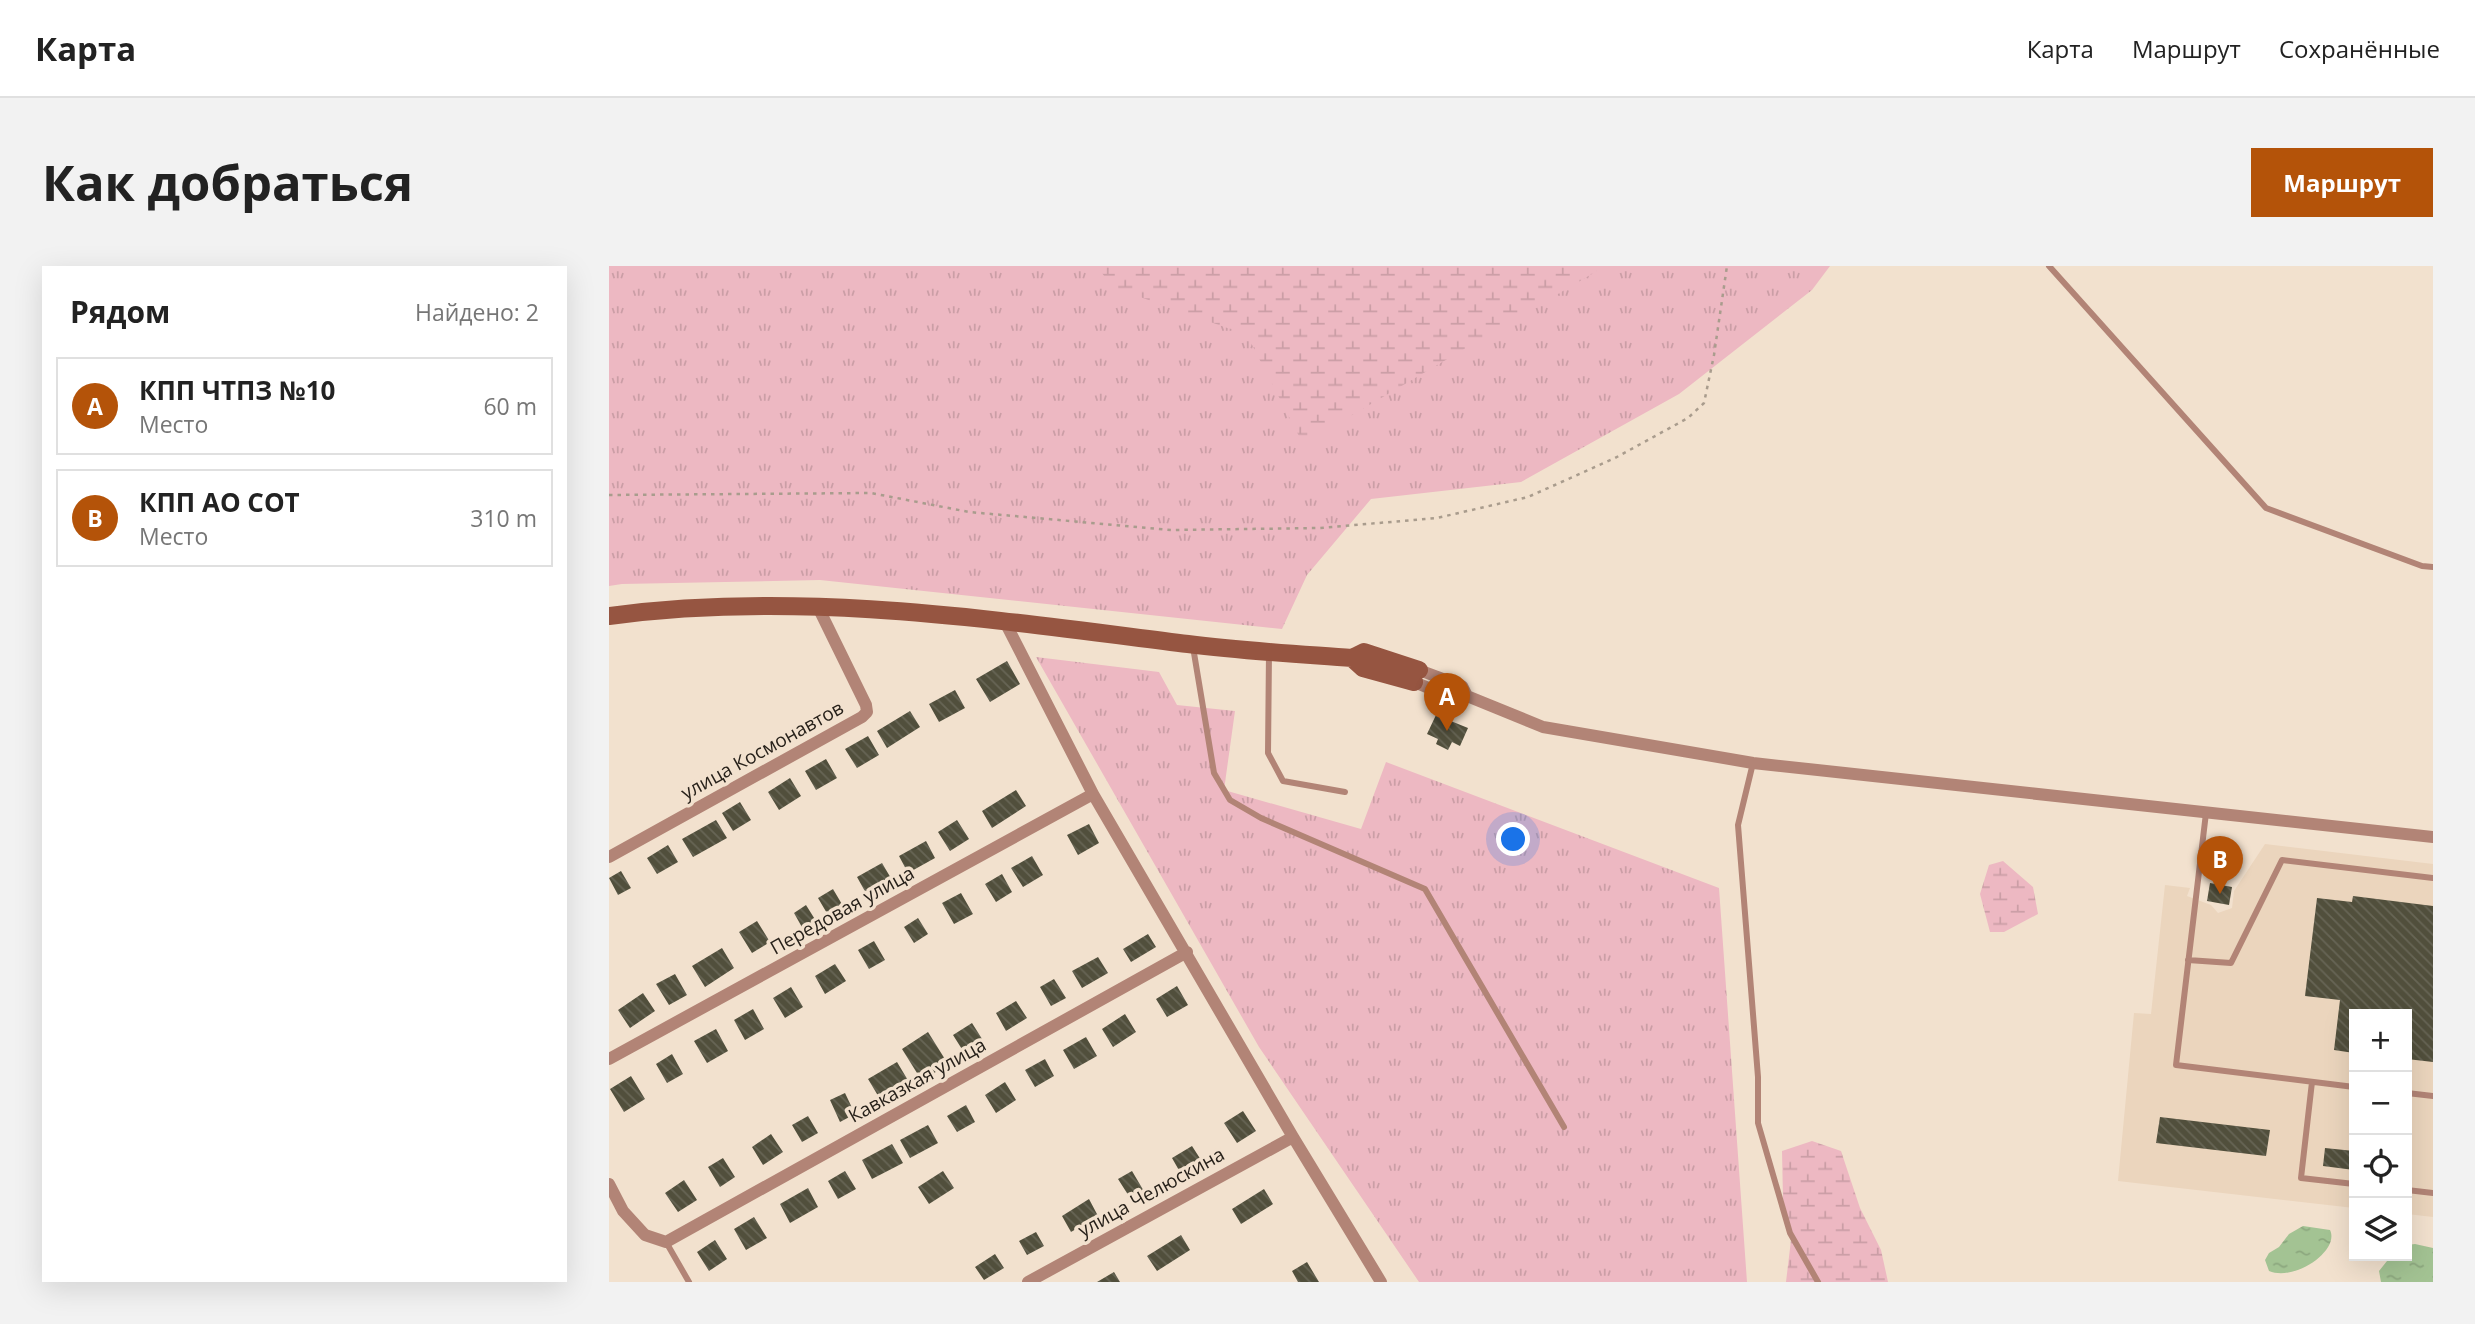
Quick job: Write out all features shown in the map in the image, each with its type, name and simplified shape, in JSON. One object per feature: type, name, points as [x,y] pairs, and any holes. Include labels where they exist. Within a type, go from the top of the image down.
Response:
[{"type":"street","points":[[609,617],[725,606],[817,605],[1004,620],[1192,645],[1269,652],[1352,658],[1364,652],[1416,676],[1462,685],[1467,696],[1543,727],[1753,763],[2433,837]]},
{"type":"street","name":"улица Космонавтов","points":[[609,857],[867,712],[817,605]]},
{"type":"street","points":[[1004,620],[1093,794],[1381,1282]]},
{"type":"street","name":"Передовая улица","points":[[609,1059],[1093,794]]},
{"type":"street","name":"Кавказкая улица","points":[[666,1242],[1187,952]]},
{"type":"street","name":"улица Челюскина","points":[[1027,1282],[1293,1137]]},
{"type":"street","points":[[609,1184],[623,1211],[645,1235],[666,1242]]},
{"type":"lane","points":[[2049,266],[2266,508],[2422,566],[2433,567]]},
{"type":"lane","points":[[1192,645],[1214,773],[1230,800],[1261,818],[1425,889],[1564,1127]]},
{"type":"lane","points":[[1269,652],[1268,753],[1283,781],[1345,792]]},
{"type":"lane","points":[[1753,763],[1738,825],[1758,1077],[1758,1123],[1790,1233],[1818,1282]]},
{"type":"lane","points":[[2206,811],[2176,1065],[2349,1086]]},
{"type":"lane","points":[[2189,960],[2231,963],[2282,860],[2433,878]]},
{"type":"lane","points":[[2312,1082],[2301,1178],[2349,1183]]},
{"type":"lane","points":[[2412,1094],[2433,1096]]},
{"type":"lane","points":[[2412,1191],[2433,1193]]},
{"type":"lane","points":[[666,1242],[689,1282]]},
{"type":"path","points":[[609,495],[871,493],[969,512],[1171,530],[1319,528],[1437,518],[1528,496],[1615,458],[1688,418],[1704,403],[1727,266]]},
{"type":"shaded area","points":[[2265,844],[2433,864],[2433,1217],[2412,1215],[2412,1009],[2349,1009],[2349,1207],[2118,1181],[2134,1013],[2151,1014],[2165,885],[2190,888],[2187,896],[2211,905],[2218,913],[2232,908],[2234,891]]},
{"type":"green space","points":[[609,266],[1830,266],[1812,290],[1679,394],[1521,482],[1371,499],[1307,575],[1282,629],[820,580],[609,586]]},
{"type":"green space","points":[[1097,266],[1591,266],[1597,271],[1303,444],[1247,335],[1112,287]]},
{"type":"green space","points":[[1036,657],[1159,672],[1177,705],[1235,711],[1224,790],[1361,829],[1386,762],[1719,888],[1747,1282],[1419,1282],[1259,1047]]},
{"type":"green space","points":[[2003,861],[2033,887],[2038,914],[2004,932],[1990,932],[1980,894],[1989,865]]},
{"type":"green space","points":[[1812,1141],[1841,1151],[1860,1208],[1881,1250],[1888,1282],[1786,1282],[1791,1240],[1783,1199],[1782,1151]]},
{"type":"water","points":[[2303,1226],[2330,1230],[2331,1238],[2322,1255],[2291,1272],[2269,1271],[2265,1260],[2269,1253],[2279,1247],[2289,1234]]},
{"type":"water","points":[[2412,1244],[2433,1248],[2433,1282],[2381,1282],[2379,1271],[2387,1261],[2412,1261]]},
{"type":"building","points":[[1007,661],[1020,684],[990,702],[976,679]]},
{"type":"building","points":[[955,690],[965,708],[939,722],[929,704]]},
{"type":"building","points":[[910,711],[920,727],[887,748],[877,731]]},
{"type":"building","points":[[1436,715],[1468,728],[1460,746],[1452,742],[1448,750],[1436,744],[1438,739],[1427,734]]},
{"type":"building","points":[[868,736],[879,755],[857,768],[845,749]]},
{"type":"building","points":[[826,759],[837,778],[816,790],[805,771]]},
{"type":"building","points":[[790,778],[801,796],[779,810],[768,792]]},
{"type":"building","points":[[1016,790],[1026,806],[992,828],[982,811]]},
{"type":"building","points":[[740,802],[751,820],[733,831],[722,813]]},
{"type":"building","points":[[716,820],[727,838],[693,857],[682,839]]},
{"type":"building","points":[[957,820],[969,839],[950,851],[938,832]]},
{"type":"building","points":[[1089,824],[1099,843],[1078,855],[1067,835]]},
{"type":"building","points":[[926,841],[935,858],[908,873],[899,856]]},
{"type":"building","points":[[668,845],[678,862],[657,874],[647,858]]},
{"type":"building","points":[[1032,856],[1043,875],[1023,887],[1011,868]]},
{"type":"building","points":[[882,863],[892,880],[867,895],[857,877]]},
{"type":"building","points":[[621,871],[631,888],[618,895],[609,878]]},
{"type":"building","points":[[1002,874],[1012,892],[996,902],[985,884]]},
{"type":"building","points":[[2210,883],[2232,887],[2229,905],[2207,901]]},
{"type":"building","points":[[833,889],[843,906],[828,915],[818,898]]},
{"type":"building","points":[[961,893],[973,914],[954,924],[942,903]]},
{"type":"building","points":[[2353,896],[2433,906],[2433,1062],[2412,1060],[2412,1009],[2349,1009],[2349,1052],[2334,1050],[2340,1000],[2305,996],[2317,898],[2352,902]]},
{"type":"building","points":[[806,905],[816,921],[803,929],[794,913]]},
{"type":"building","points":[[918,918],[928,934],[914,943],[904,927]]},
{"type":"building","points":[[757,921],[770,942],[752,953],[739,932]]},
{"type":"building","points":[[1148,934],[1156,947],[1131,962],[1123,949]]},
{"type":"building","points":[[874,941],[885,960],[869,969],[858,950]]},
{"type":"building","points":[[722,948],[734,968],[705,987],[692,966]]},
{"type":"building","points":[[1098,957],[1108,973],[1082,988],[1072,971]]},
{"type":"building","points":[[835,964],[846,981],[825,994],[815,976]]},
{"type":"building","points":[[675,974],[687,995],[669,1005],[656,984]]},
{"type":"building","points":[[1054,979],[1066,998],[1051,1006],[1040,987]]},
{"type":"building","points":[[1177,986],[1188,1005],[1167,1017],[1156,999]]},
{"type":"building","points":[[791,987],[803,1007],[785,1018],[773,998]]},
{"type":"building","points":[[643,993],[655,1011],[630,1028],[618,1010]]},
{"type":"building","points":[[1016,1001],[1027,1018],[1006,1031],[996,1013]]},
{"type":"building","points":[[753,1009],[764,1029],[745,1040],[734,1020]]},
{"type":"building","points":[[1125,1014],[1136,1032],[1113,1047],[1102,1029]]},
{"type":"building","points":[[972,1023],[984,1042],[965,1054],[953,1035]]},
{"type":"building","points":[[716,1029],[728,1051],[707,1063],[694,1041]]},
{"type":"building","points":[[928,1032],[948,1064],[922,1081],[902,1049]]},
{"type":"building","points":[[1086,1037],[1097,1056],[1074,1069],[1063,1050]]},
{"type":"building","points":[[672,1054],[683,1074],[667,1083],[656,1064]]},
{"type":"building","points":[[1045,1059],[1054,1076],[1035,1087],[1025,1070]]},
{"type":"building","points":[[897,1062],[909,1082],[880,1099],[868,1079]]},
{"type":"building","points":[[631,1076],[645,1099],[624,1112],[610,1089]]},
{"type":"building","points":[[1005,1082],[1016,1100],[996,1113],[985,1095]]},
{"type":"building","points":[[845,1093],[855,1114],[840,1122],[830,1100]]},
{"type":"building","points":[[966,1105],[975,1122],[957,1132],[947,1116]]},
{"type":"building","points":[[1243,1111],[1256,1131],[1237,1143],[1224,1123]]},
{"type":"building","points":[[808,1116],[818,1133],[802,1142],[792,1125]]},
{"type":"building","points":[[2160,1117],[2270,1130],[2266,1156],[2156,1143]]},
{"type":"building","points":[[928,1125],[938,1143],[910,1158],[900,1140]]},
{"type":"building","points":[[771,1134],[783,1152],[763,1165],[752,1147]]},
{"type":"building","points":[[892,1144],[903,1163],[872,1179],[862,1160]]},
{"type":"building","points":[[1192,1146],[1201,1160],[1180,1172],[1172,1158]]},
{"type":"building","points":[[2325,1148],[2349,1150],[2349,1169],[2323,1166]]},
{"type":"building","points":[[723,1158],[735,1177],[720,1187],[708,1167]]},
{"type":"building","points":[[845,1171],[856,1189],[838,1199],[828,1181]]},
{"type":"building","points":[[943,1171],[954,1188],[929,1204],[918,1187]]},
{"type":"building","points":[[1132,1171],[1145,1193],[1132,1201],[1118,1179]]},
{"type":"building","points":[[684,1180],[697,1200],[678,1212],[665,1193]]},
{"type":"building","points":[[808,1188],[818,1207],[790,1223],[780,1204]]},
{"type":"building","points":[[1264,1189],[1273,1204],[1241,1224],[1232,1209]]},
{"type":"building","points":[[1089,1199],[1098,1216],[1071,1232],[1062,1216]]},
{"type":"building","points":[[754,1217],[767,1238],[746,1250],[734,1229]]},
{"type":"building","points":[[1036,1232],[1044,1246],[1027,1255],[1019,1241]]},
{"type":"building","points":[[1181,1235],[1190,1250],[1157,1271],[1147,1256]]},
{"type":"building","points":[[715,1240],[727,1259],[709,1271],[697,1252]]},
{"type":"building","points":[[995,1254],[1004,1268],[984,1280],[975,1267]]},
{"type":"building","points":[[1307,1262],[1319,1282],[1298,1282],[1292,1271]]},
{"type":"building","points":[[1114,1272],[1120,1282],[1097,1282]]},
{"type":"place","name":"КПП ЧТПЗ №10","points":[[1447,731]]},
{"type":"place","name":"КПП АО СОТ","points":[[2220,894]]}]
